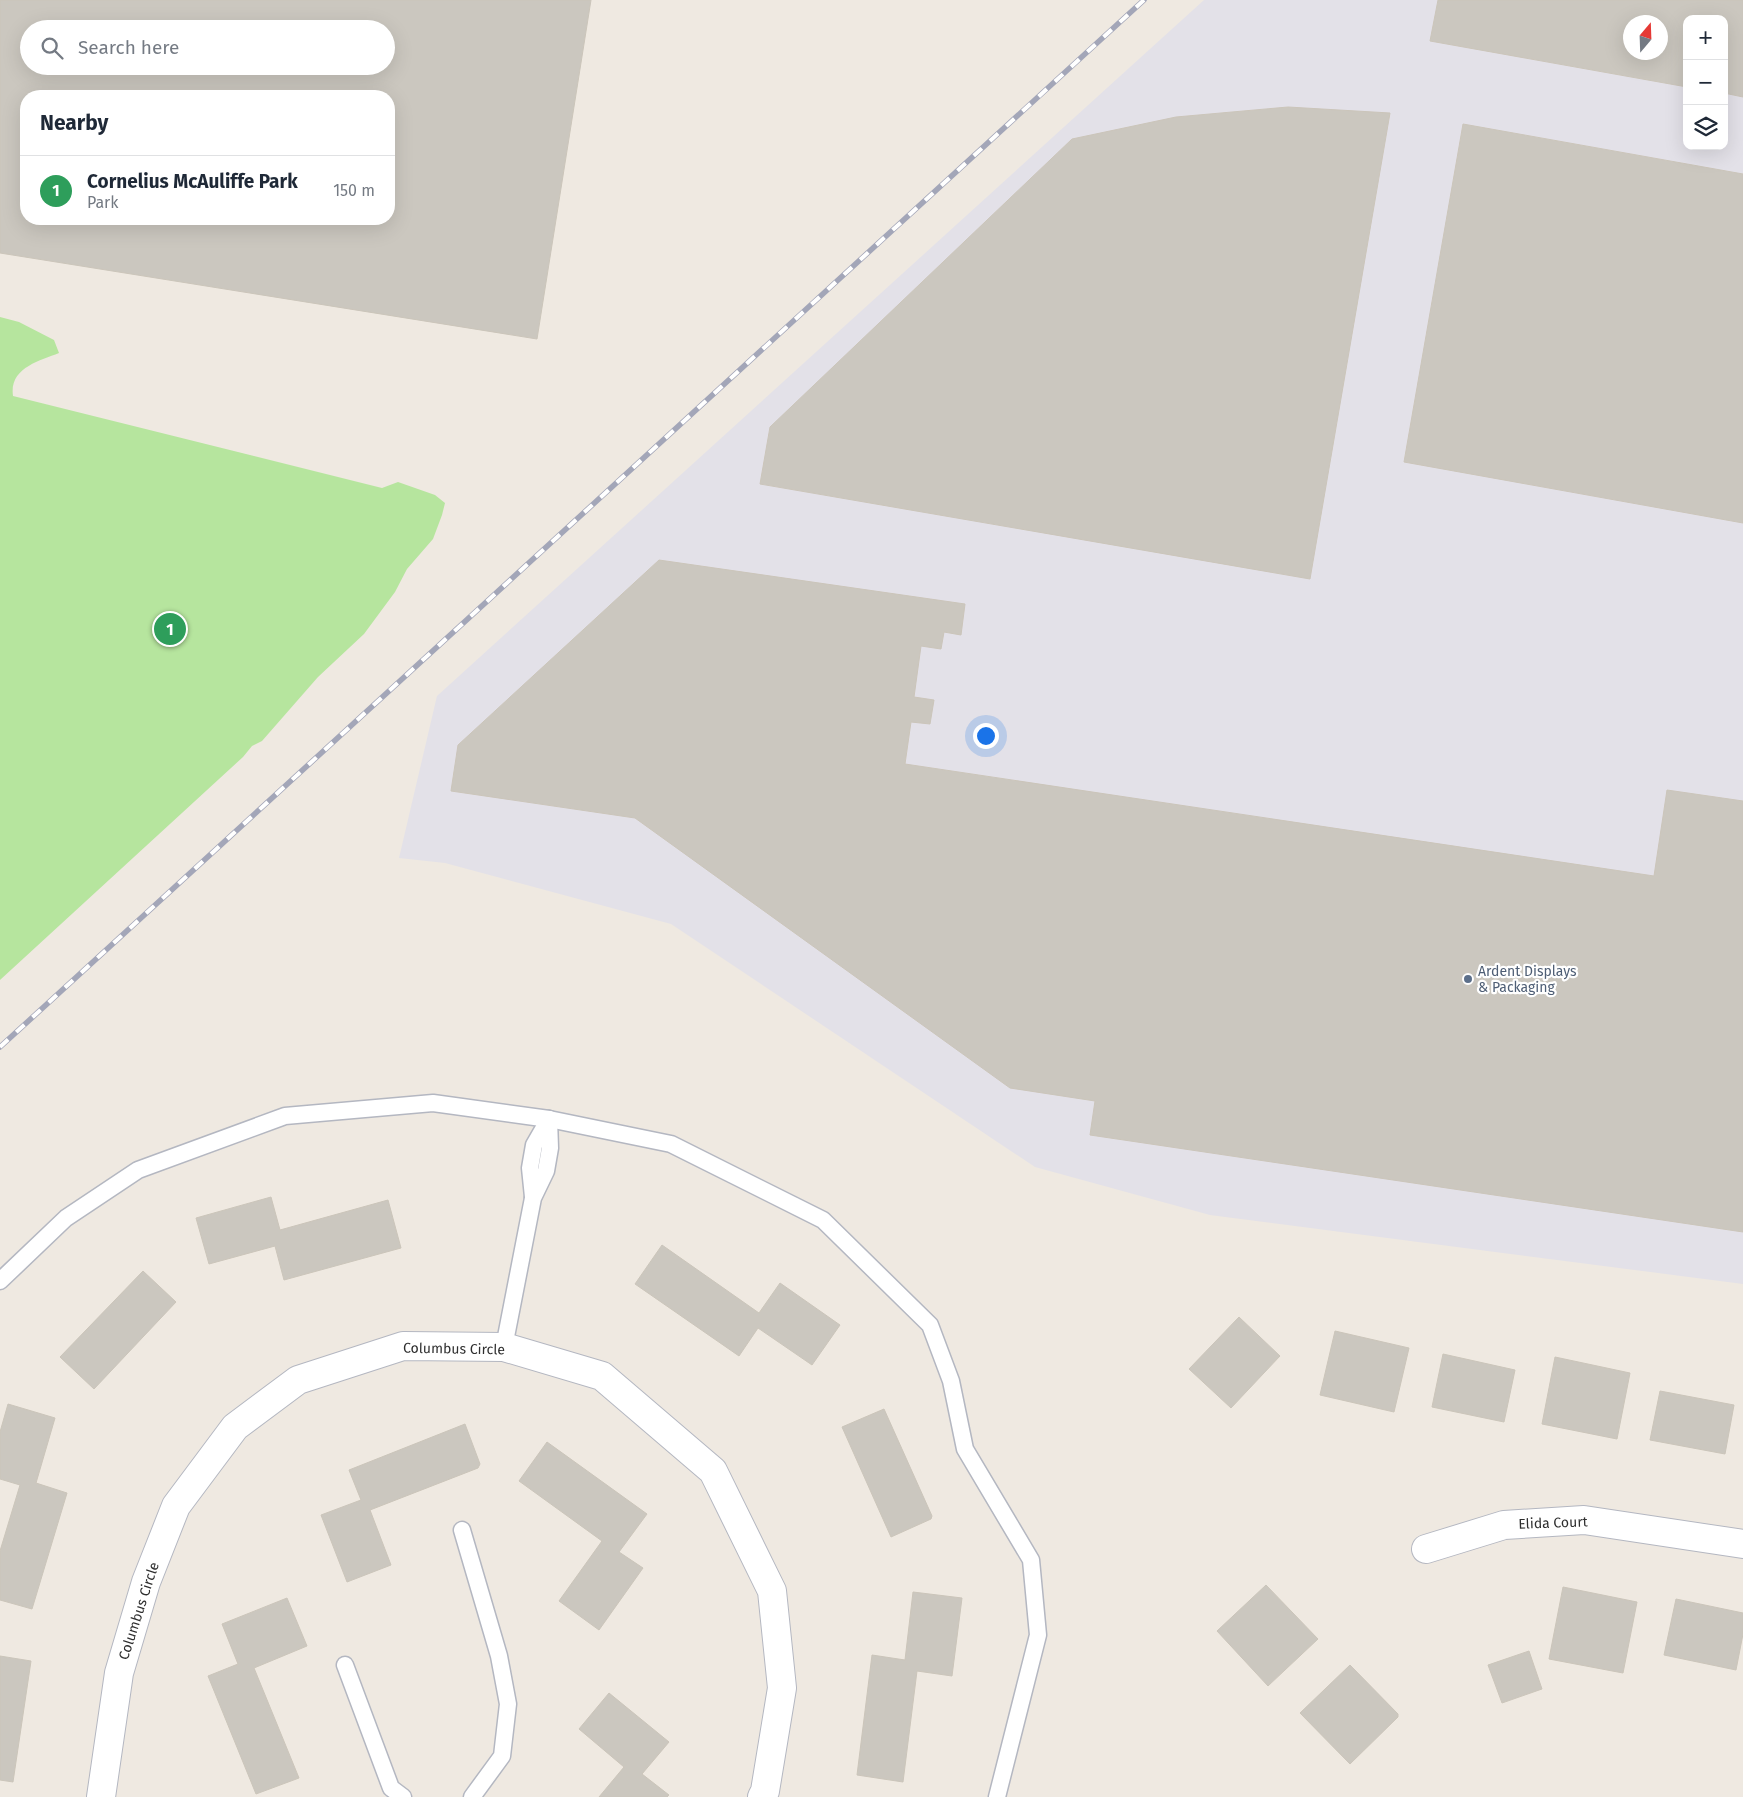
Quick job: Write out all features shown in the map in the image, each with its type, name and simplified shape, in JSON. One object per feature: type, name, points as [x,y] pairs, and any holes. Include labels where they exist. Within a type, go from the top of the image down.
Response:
[{"type":"street","name":"Columbus Circle","points":[[101,1797],[119,1673],[146,1582],[176,1506],[235,1427],[298,1380],[403,1346],[504,1347],[602,1376],[713,1471],[772,1591],[782,1688],[765,1791],[762,1797]]},
{"type":"street","name":"Elida Court","points":[[1426,1549],[1504,1525],[1584,1520],[1743,1544]]},
{"type":"lane","points":[[0,1281],[66,1218],[138,1170],[285,1116],[433,1103],[549,1119],[671,1144],[823,1220],[930,1325],[951,1381],[965,1449],[1031,1560],[1038,1635],[997,1797]]},
{"type":"lane","points":[[504,1347],[533,1198],[546,1171],[550,1148],[549,1119]]},
{"type":"lane","points":[[462,1530],[499,1656],[508,1704],[502,1756],[472,1797]]},
{"type":"lane","points":[[344,1665],[391,1788],[403,1797]]},
{"type":"shaded area","points":[[1204,0],[1743,0],[1743,1284],[1210,1215],[1035,1167],[671,924],[445,863],[399,858],[437,696]]},
{"type":"green space","points":[[0,317],[19,322],[54,340],[59,353],[27,367],[21,372],[13,386],[13,396],[382,488],[398,482],[435,495],[445,503],[433,539],[407,569],[395,592],[364,634],[318,677],[262,741],[252,746],[243,757],[0,980]]},
{"type":"building","points":[[0,0],[591,0],[537,339],[0,253]]},
{"type":"building","points":[[1438,0],[1743,0],[1743,97],[1728,94],[1728,15],[1683,15],[1683,86],[1430,41]]},
{"type":"building","points":[[1288,107],[1390,113],[1310,579],[760,484],[770,427],[1072,139],[1176,117]]},
{"type":"building","points":[[1463,124],[1743,174],[1743,523],[1404,462]]},
{"type":"building","points":[[659,560],[965,604],[961,635],[944,632],[941,649],[921,646],[914,697],[934,700],[930,724],[911,722],[905,764],[1654,876],[1667,790],[1743,801],[1743,1232],[1090,1135],[1095,1101],[1010,1088],[635,818],[451,791],[458,745]]},
{"type":"building","points":[[271,1197],[280,1230],[388,1200],[401,1248],[284,1280],[275,1246],[209,1264],[196,1218]]},
{"type":"building","points":[[662,1245],[759,1313],[780,1283],[840,1325],[812,1365],[758,1328],[739,1356],[635,1284]]},
{"type":"building","points":[[143,1271],[176,1302],[94,1389],[60,1357]]},
{"type":"building","points":[[1239,1317],[1280,1356],[1231,1408],[1189,1369]]},
{"type":"building","points":[[1335,1331],[1409,1348],[1394,1412],[1320,1395]]},
{"type":"building","points":[[1443,1354],[1515,1370],[1504,1422],[1432,1407]]},
{"type":"building","points":[[1555,1357],[1630,1373],[1617,1439],[1542,1424]]},
{"type":"building","points":[[1660,1391],[1734,1405],[1725,1454],[1650,1440]]},
{"type":"building","points":[[8,1404],[55,1418],[36,1483],[67,1493],[32,1609],[0,1600],[0,1551],[20,1485],[0,1479],[0,1432]]},
{"type":"building","points":[[884,1409],[932,1516],[931,1519],[891,1537],[842,1427]]},
{"type":"building","points":[[465,1424],[480,1464],[478,1468],[370,1510],[391,1565],[347,1582],[321,1515],[361,1500],[349,1470]]},
{"type":"building","points":[[547,1442],[647,1514],[619,1552],[643,1568],[599,1630],[559,1601],[602,1541],[519,1481]]},
{"type":"building","points":[[1266,1585],[1318,1639],[1268,1686],[1217,1631]]},
{"type":"building","points":[[1563,1587],[1637,1602],[1623,1673],[1549,1659]]},
{"type":"building","points":[[913,1592],[962,1598],[952,1676],[917,1671],[903,1782],[857,1775],[872,1655],[905,1660]]},
{"type":"building","points":[[287,1598],[307,1646],[254,1668],[299,1778],[256,1794],[208,1676],[238,1664],[222,1624]]},
{"type":"building","points":[[1676,1599],[1743,1613],[1743,1634],[1736,1670],[1664,1655]]},
{"type":"building","points":[[1529,1651],[1542,1689],[1502,1703],[1488,1665]]},
{"type":"building","points":[[0,1656],[31,1661],[13,1782],[0,1780]]},
{"type":"building","points":[[1350,1665],[1398,1714],[1398,1717],[1350,1764],[1300,1713]]},
{"type":"building","points":[[609,1693],[669,1742],[642,1774],[669,1795],[667,1797],[599,1797],[624,1767],[579,1729]]},
{"type":"railway","points":[[0,1047],[1144,0]]},
{"type":"place","name":"Cornelius McAuliffe Park","points":[[170,629]]},
{"type":"place","name":"Ardent Displays & Packaging","points":[[1468,979]]}]
